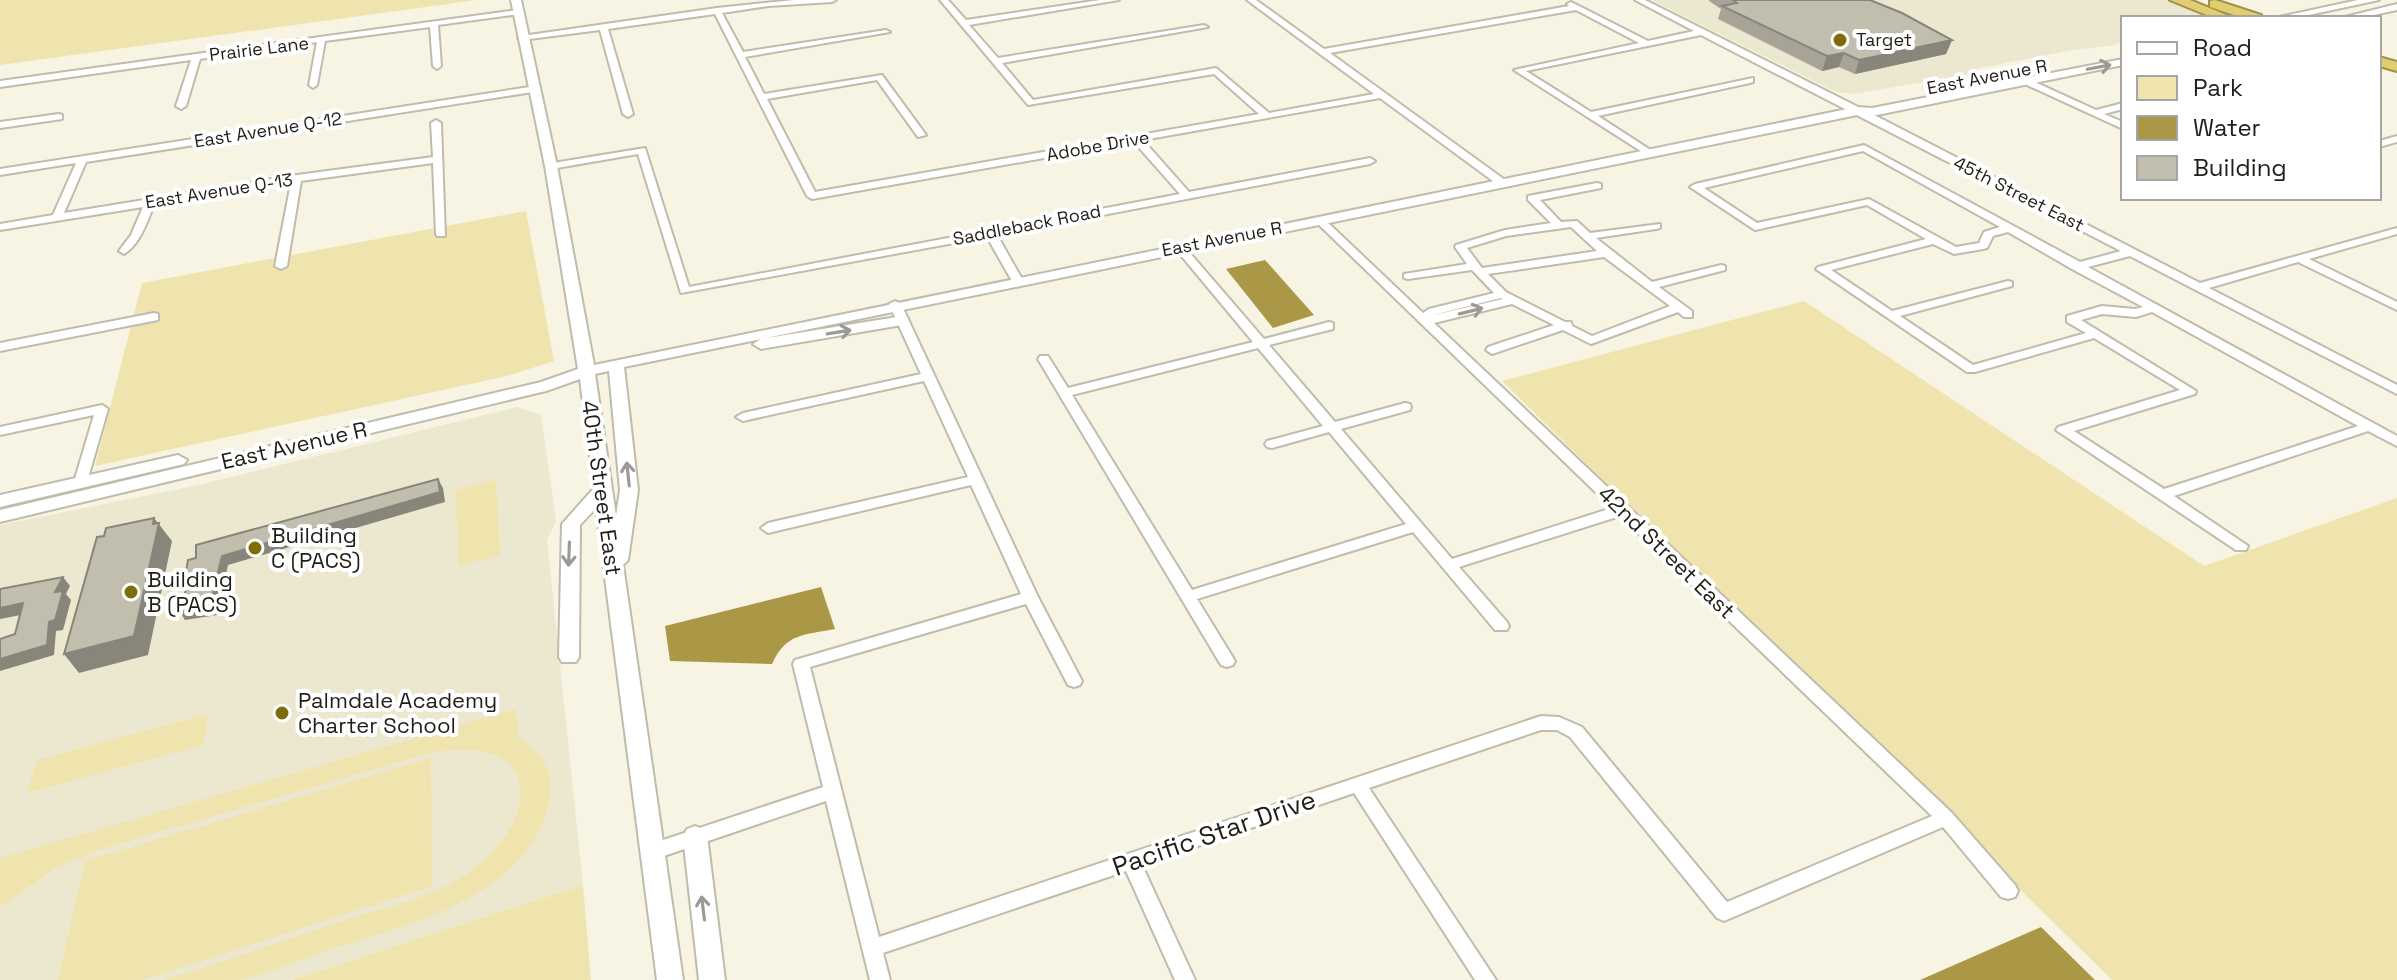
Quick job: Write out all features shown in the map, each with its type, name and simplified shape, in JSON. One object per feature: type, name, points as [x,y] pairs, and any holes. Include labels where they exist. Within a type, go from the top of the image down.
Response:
[{"type":"highway","points":[[2177,0],[2221,16]]},
{"type":"highway","points":[[2206,0],[2250,16]]},
{"type":"main road","points":[[2290,16],[2374,0]]},
{"type":"main road","name":"40th Street East","points":[[517,6],[551,166],[587,371],[670,980]]},
{"type":"main road","points":[[2355,16],[2397,7]]},
{"type":"main road","name":"East Avenue R","points":[[1857,111],[1857,104],[2121,49]]},
{"type":"main road","name":"East Avenue R","points":[[0,516],[546,386],[587,371],[651,356],[1501,182],[2121,62]]},
{"type":"main road","points":[[651,356],[684,356],[903,321]]},
{"type":"main road","points":[[615,579],[629,490],[616,364]]},
{"type":"main road","name":"East Avenue R","points":[[0,501],[542,374],[587,371]]},
{"type":"main road","points":[[0,508],[203,460],[237,446]]},
{"type":"main road","points":[[27,509],[66,508],[228,470]]},
{"type":"main road","points":[[569,657],[571,524],[603,489]]},
{"type":"main road","points":[[695,836],[712,980]]},
{"type":"street","points":[[522,38],[717,10],[832,0]]},
{"type":"street","points":[[944,0],[1031,103],[1216,71],[1268,117]]},
{"type":"street","points":[[965,23],[1115,0]]},
{"type":"street","points":[[1251,0],[1501,182]]},
{"type":"street","points":[[1563,0],[1646,43]]},
{"type":"street","name":"45th Street East","points":[[1639,0],[2397,390]]},
{"type":"street","name":"Prairie Lane","points":[[0,84],[434,24],[517,6]]},
{"type":"street","points":[[1324,52],[1577,7]]},
{"type":"street","points":[[717,10],[761,97],[879,77],[921,135]]},
{"type":"street","points":[[434,24],[437,66]]},
{"type":"street","points":[[603,26],[628,114]]},
{"type":"street","points":[[997,61],[1204,27]]},
{"type":"street","points":[[740,55],[886,32]]},
{"type":"street","points":[[1650,153],[1518,70],[1702,32]]},
{"type":"street","points":[[313,85],[321,41]]},
{"type":"street","points":[[181,106],[196,57]]},
{"type":"street","points":[[2008,73],[2121,125]]},
{"type":"street","points":[[1590,115],[1750,80]]},
{"type":"street","name":"East Avenue Q-12","points":[[0,172],[536,89]]},
{"type":"street","name":"Adobe Drive","points":[[761,97],[812,196],[1384,95]]},
{"type":"street","points":[[2094,113],[2121,106]]},
{"type":"street","points":[[0,125],[59,117]]},
{"type":"street","points":[[436,123],[441,234]]},
{"type":"street","points":[[1137,139],[1186,195]]},
{"type":"street","points":[[2006,229],[1988,234],[1983,246],[1954,251],[1869,202],[1755,227],[1695,187],[1864,148],[2397,442]]},
{"type":"street","name":"Saddleback Road","points":[[551,166],[642,150],[685,291],[1370,161]]},
{"type":"street","name":"East Avenue Q-13","points":[[0,227],[297,178],[438,159]]},
{"type":"street","points":[[57,217],[82,160]]},
{"type":"street","points":[[281,266],[297,178]]},
{"type":"street","points":[[1557,223],[1532,198],[1597,186]]},
{"type":"street","points":[[124,251],[136,235],[150,202]]},
{"type":"street","name":"42nd Street East","points":[[1319,220],[1946,818],[2008,891]]},
{"type":"street","points":[[1557,223],[1573,223],[1591,236],[1606,253],[1682,311],[1591,340],[1567,325],[1507,297],[1477,269],[1460,247],[1557,223]]},
{"type":"street","points":[[1591,236],[1656,226]]},
{"type":"street","points":[[2198,287],[2397,231]]},
{"type":"street","points":[[990,232],[1016,279]]},
{"type":"street","points":[[1935,240],[1822,269],[1971,369],[2096,334]]},
{"type":"street","points":[[1179,247],[1501,626]]},
{"type":"street","points":[[2076,267],[2130,252]]},
{"type":"street","points":[[1408,276],[1606,253]]},
{"type":"street","points":[[2298,258],[2397,306]]},
{"type":"street","points":[[1650,286],[1721,268]]},
{"type":"street","points":[[1890,315],[2008,284]]},
{"type":"street","points":[[1422,319],[1433,311],[1507,297]]},
{"type":"street","points":[[895,304],[1030,597],[1074,681]]},
{"type":"street","points":[[2152,308],[2136,313],[2102,310],[2071,319],[2190,391],[2063,430],[2241,546]]},
{"type":"street","points":[[0,347],[154,317]]},
{"type":"street","points":[[1492,350],[1567,325]]},
{"type":"street","points":[[1064,393],[1329,326]]},
{"type":"street","points":[[1044,359],[1227,661]]},
{"type":"street","points":[[743,417],[928,376]]},
{"type":"street","points":[[1272,444],[1405,407]]},
{"type":"street","points":[[0,431],[102,409],[81,482]]},
{"type":"street","points":[[2162,495],[2368,427]]},
{"type":"street","points":[[768,528],[976,479]]},
{"type":"street","points":[[1449,565],[1623,510]]},
{"type":"street","points":[[1189,596],[1416,526]]},
{"type":"street","points":[[880,980],[801,664],[1030,597]]},
{"type":"street","name":"Pacific Star Drive","points":[[872,948],[1541,723],[1559,724],[1576,732],[1724,912],[1946,818]]},
{"type":"street","points":[[1357,784],[1486,980]]},
{"type":"street","points":[[652,852],[833,791]]},
{"type":"street","points":[[1131,861],[1185,980]]},
{"type":"shaded area","points":[[1652,0],[2169,0],[2214,16],[2121,16],[2121,41],[2115,45],[2073,50],[1980,68],[1976,73],[1854,94],[1836,92]]},
{"type":"shaded area","name":"Palmdale Academy Charter School","points":[[517,407],[541,415],[556,521],[547,540],[583,885],[291,980],[0,980],[0,525],[203,484]]},
{"type":"green space","points":[[0,0],[477,0],[0,65]]},
{"type":"green space","points":[[526,211],[554,361],[507,376],[95,466],[142,283]]},
{"type":"green space","points":[[1804,301],[2204,566],[2397,498],[2397,980],[2112,980],[1502,381]]},
{"type":"green space","points":[[496,480],[500,555],[458,566],[456,490]]},
{"type":"green space","points":[[516,709],[518,737],[534,749],[549,773],[549,803],[536,836],[515,863],[489,886],[425,918],[248,978],[164,980],[415,899],[452,883],[483,861],[505,837],[518,812],[521,788],[513,769],[495,755],[464,750],[422,755],[101,849],[57,867],[0,907],[0,858]]},
{"type":"green space","points":[[208,714],[203,745],[27,793],[37,760]]},
{"type":"green space","points":[[431,758],[432,886],[142,980],[58,980],[85,861]]},
{"type":"green space","points":[[583,885],[591,980],[291,980]]},
{"type":"water","points":[[1265,260],[1314,315],[1273,328],[1226,269]]},
{"type":"water","points":[[821,587],[835,629],[797,637],[783,646],[772,664],[670,661],[665,626]]},
{"type":"water","points":[[2041,927],[2095,980],[1920,980]]},
{"type":"building","name":"Target","points":[[1733,0],[1870,0],[1952,40],[1859,60],[1844,53],[1827,56],[1722,6],[1737,3]]},
{"type":"building","points":[[438,479],[440,492],[222,556],[210,605],[179,610],[187,587],[183,588],[188,560],[196,558],[196,545]]},
{"type":"building","points":[[154,518],[153,524],[159,523],[134,636],[64,654],[97,537],[104,536],[106,528]]},
{"type":"building","points":[[63,577],[55,592],[63,591],[55,620],[49,622],[47,645],[0,659],[0,639],[15,634],[23,603],[0,608],[0,589]]},
{"type":"place","name":"Target","points":[[1840,40]]},
{"type":"place","name":"Building C (PACS)","points":[[255,548]]},
{"type":"place","name":"Building B (PACS)","points":[[131,592]]},
{"type":"place","name":"Palmdale Academy Charter School","points":[[282,713]]}]
